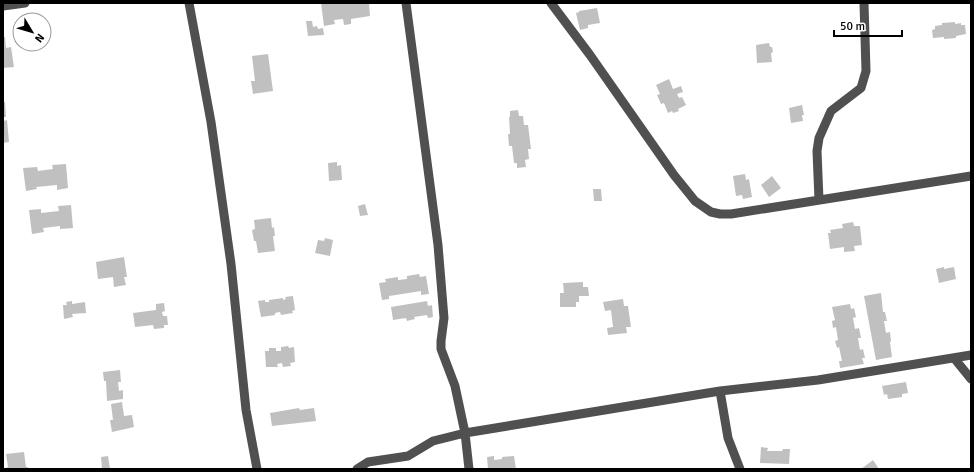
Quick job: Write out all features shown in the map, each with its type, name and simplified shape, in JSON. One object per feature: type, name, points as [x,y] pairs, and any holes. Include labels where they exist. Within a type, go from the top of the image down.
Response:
[{"type":"street","points":[[3,6],[25,3]]},
{"type":"street","points":[[189,3],[211,122],[231,264],[246,410],[257,469]]},
{"type":"street","points":[[406,3],[438,245],[444,318],[441,349],[455,386],[465,433],[469,469]]},
{"type":"street","points":[[551,3],[590,54],[674,175],[695,201],[711,212],[731,214],[971,176]]},
{"type":"street","points":[[818,200],[817,151],[819,138],[831,111],[861,88],[866,71],[864,3]]},
{"type":"street","points":[[357,469],[368,462],[408,456],[433,441],[465,433],[720,391],[818,380],[971,355]]},
{"type":"street","points":[[954,358],[971,379]]},
{"type":"street","points":[[720,391],[728,438],[740,469]]},
{"type":"building","points":[[321,3],[369,3],[370,16],[351,19],[351,24],[344,25],[343,19],[334,20],[335,24],[324,26]]},
{"type":"building","points":[[597,8],[600,23],[588,25],[588,28],[580,30],[576,13],[579,11]]},
{"type":"building","points":[[306,21],[312,21],[313,27],[317,26],[318,29],[323,28],[324,35],[308,36]]},
{"type":"building","points":[[955,22],[955,24],[961,23],[961,25],[965,25],[966,34],[956,36],[956,38],[933,38],[932,30],[935,29],[935,26],[942,25],[942,23]]},
{"type":"building","points":[[3,37],[5,37],[6,48],[11,47],[14,67],[3,68]]},
{"type":"building","points":[[769,43],[773,52],[771,53],[772,62],[757,63],[756,45]]},
{"type":"building","points":[[268,54],[273,91],[253,94],[251,81],[255,81],[252,56]]},
{"type":"building","points":[[669,79],[673,89],[681,86],[683,92],[677,94],[679,98],[682,97],[686,105],[678,109],[679,111],[673,113],[672,111],[668,113],[664,103],[661,104],[657,95],[660,94],[656,85]]},
{"type":"building","points":[[3,102],[5,102],[6,117],[3,117]]},
{"type":"building","points":[[802,105],[804,115],[802,115],[803,121],[791,123],[789,108]]},
{"type":"building","points":[[518,110],[519,116],[523,116],[524,125],[528,125],[531,149],[528,149],[529,159],[525,160],[526,167],[517,168],[517,163],[514,163],[512,146],[509,146],[508,134],[510,134],[510,111]]},
{"type":"building","points":[[7,120],[9,142],[3,143],[3,121]]},
{"type":"building","points":[[337,162],[337,166],[341,165],[342,180],[329,181],[328,163]]},
{"type":"building","points":[[66,164],[68,188],[57,190],[57,185],[36,187],[37,189],[26,191],[23,168],[37,167],[38,171],[53,169],[52,165]]},
{"type":"building","points":[[745,174],[746,180],[749,179],[752,197],[743,199],[742,195],[736,196],[733,176]]},
{"type":"building","points":[[772,176],[781,188],[769,197],[761,185]]},
{"type":"building","points":[[593,189],[601,189],[602,201],[594,201]]},
{"type":"building","points":[[365,204],[368,215],[360,216],[358,206]]},
{"type":"building","points":[[71,205],[73,228],[60,229],[60,226],[43,228],[44,232],[32,234],[29,210],[41,209],[41,213],[59,211],[58,206]]},
{"type":"building","points":[[271,218],[272,228],[274,227],[275,236],[273,236],[275,251],[258,253],[252,230],[255,229],[254,220]]},
{"type":"building","points":[[853,222],[854,226],[860,226],[862,245],[854,246],[855,251],[844,252],[844,247],[830,249],[828,233],[831,233],[830,230],[843,228],[842,224]]},
{"type":"building","points":[[325,238],[333,240],[330,256],[315,253],[318,240],[324,241]]},
{"type":"building","points":[[124,257],[127,277],[124,277],[126,285],[114,287],[113,277],[98,279],[96,262]]},
{"type":"building","points":[[944,267],[944,269],[954,267],[956,279],[939,283],[936,269]]},
{"type":"building","points":[[419,274],[420,277],[426,276],[429,294],[421,295],[421,291],[389,296],[389,299],[382,300],[379,283],[386,282],[385,279],[398,277],[398,280],[407,279],[407,276]]},
{"type":"building","points":[[583,282],[583,287],[588,287],[589,296],[579,296],[579,302],[576,302],[576,307],[560,307],[560,293],[564,293],[563,283]]},
{"type":"building","points":[[881,293],[883,312],[885,312],[887,321],[884,321],[886,333],[890,332],[892,357],[876,360],[864,296]]},
{"type":"building","points":[[293,296],[295,310],[292,311],[293,313],[281,315],[280,312],[275,313],[275,315],[261,317],[258,301],[265,300],[265,302],[269,302],[269,300],[283,298],[283,300],[286,299],[285,297]]},
{"type":"building","points":[[623,299],[624,306],[628,306],[631,327],[626,327],[627,333],[608,335],[607,328],[613,327],[611,310],[605,311],[603,302]]},
{"type":"building","points":[[72,301],[72,304],[85,302],[86,313],[72,314],[73,317],[64,319],[63,305],[67,305],[66,302]]},
{"type":"building","points":[[427,301],[428,306],[432,305],[433,317],[428,318],[427,315],[414,317],[415,319],[407,321],[406,318],[393,320],[391,307]]},
{"type":"building","points":[[164,303],[165,311],[162,312],[163,316],[167,316],[168,325],[164,325],[164,328],[154,329],[153,325],[135,327],[133,313],[156,310],[156,304]]},
{"type":"building","points":[[850,304],[851,309],[854,308],[856,317],[853,318],[855,329],[859,328],[861,338],[858,338],[860,350],[863,349],[865,358],[862,358],[864,364],[840,368],[839,361],[842,361],[839,347],[837,348],[835,341],[838,340],[836,327],[833,328],[832,321],[835,320],[832,307]]},
{"type":"building","points":[[288,346],[289,348],[294,347],[295,362],[290,363],[291,366],[283,367],[282,363],[277,364],[278,367],[266,367],[265,351],[269,351],[269,348],[276,348],[276,351],[281,351],[281,347]]},
{"type":"building","points":[[120,370],[121,382],[118,382],[119,391],[123,390],[123,399],[107,401],[106,381],[104,381],[103,372]]},
{"type":"building","points":[[906,382],[908,393],[902,394],[902,397],[888,399],[887,394],[884,395],[882,386]]},
{"type":"building","points":[[122,402],[124,416],[132,415],[134,427],[112,432],[110,420],[113,420],[111,404]]},
{"type":"building","points":[[299,408],[300,410],[314,408],[316,421],[272,426],[270,413]]},
{"type":"building","points":[[761,447],[768,448],[767,451],[782,451],[783,449],[790,449],[789,464],[760,463]]},
{"type":"building","points":[[24,452],[26,467],[28,467],[28,469],[3,469],[8,467],[6,454]]},
{"type":"building","points":[[108,456],[110,469],[102,469],[101,457]]},
{"type":"building","points":[[494,456],[494,460],[502,459],[502,457],[514,456],[516,469],[488,469],[487,457]]},
{"type":"building","points":[[873,460],[879,469],[861,469]]}]
